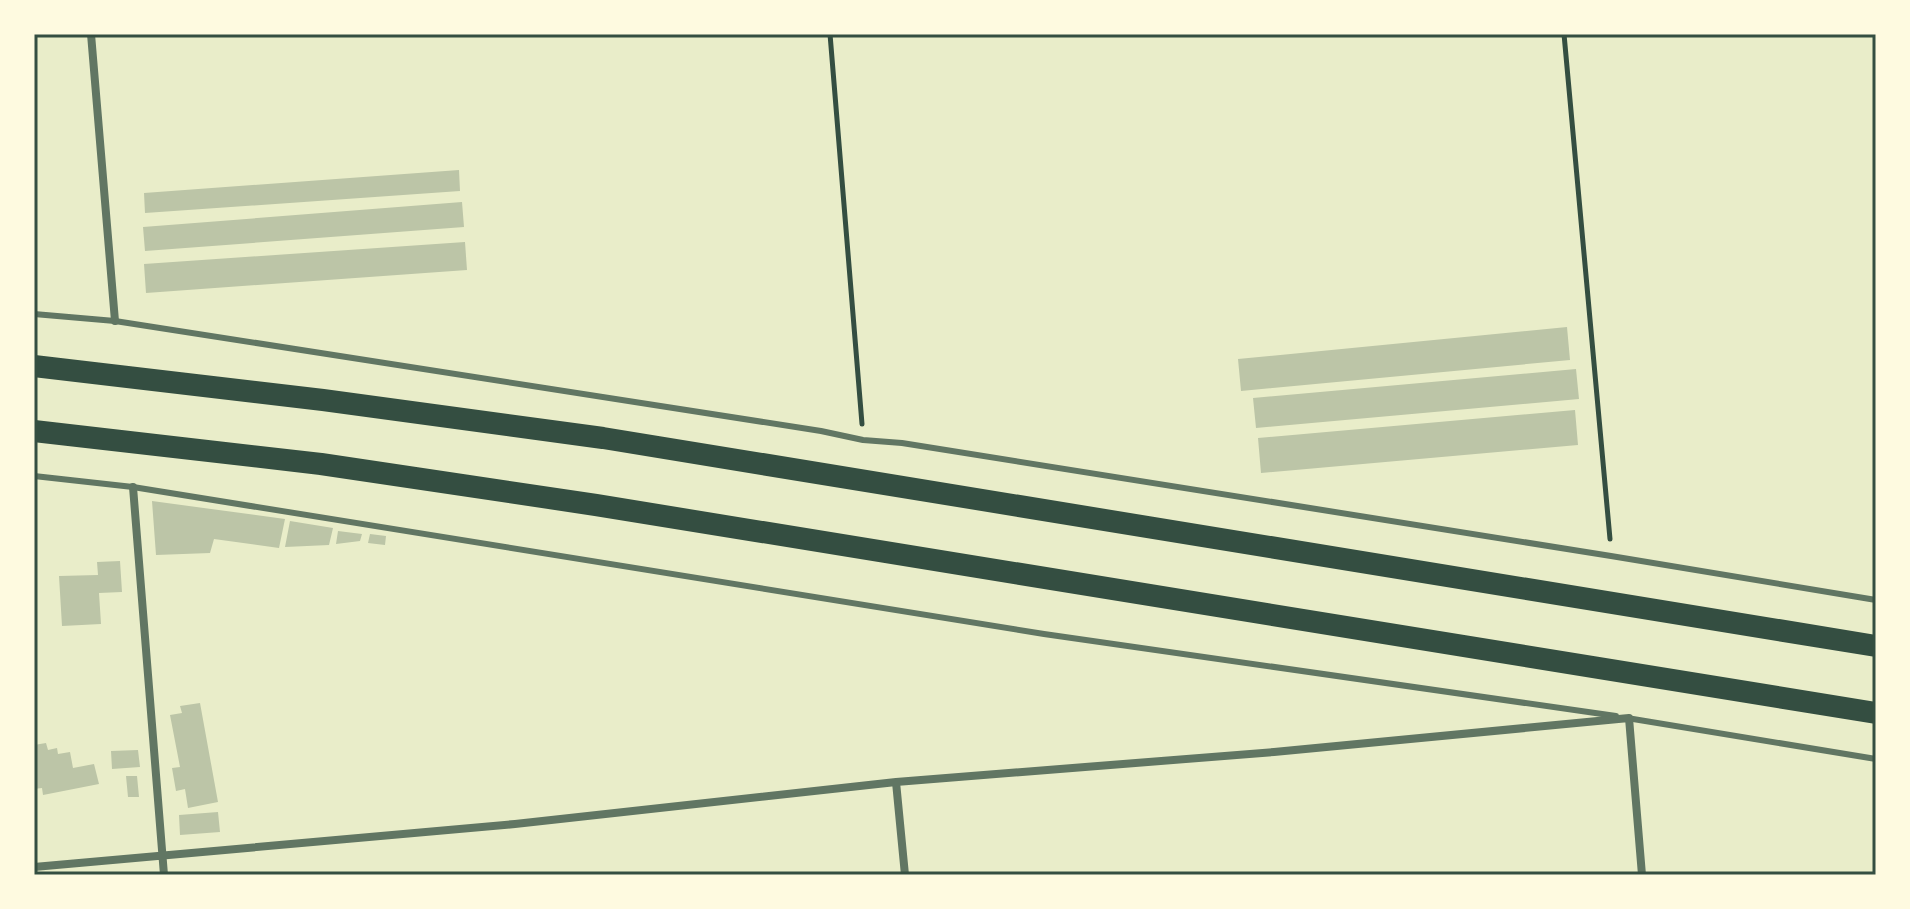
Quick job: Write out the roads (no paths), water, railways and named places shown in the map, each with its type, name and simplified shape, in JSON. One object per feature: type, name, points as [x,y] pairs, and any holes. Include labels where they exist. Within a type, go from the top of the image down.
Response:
[{"type":"highway","points":[[34,366],[323,400],[603,438],[1876,646]]},
{"type":"highway","points":[[34,431],[321,464],[596,505],[1876,713]]},
{"type":"street","points":[[91,34],[115,321]]},
{"type":"street","points":[[133,487],[164,875]]},
{"type":"street","points":[[34,867],[515,824],[896,782],[1274,752],[1629,718],[1642,875]]},
{"type":"street","points":[[896,782],[905,875]]},
{"type":"lane","points":[[34,314],[115,321],[863,440],[902,443],[1876,600]]},
{"type":"lane","points":[[34,476],[133,487],[1044,634],[1629,718],[1876,759]]}]
